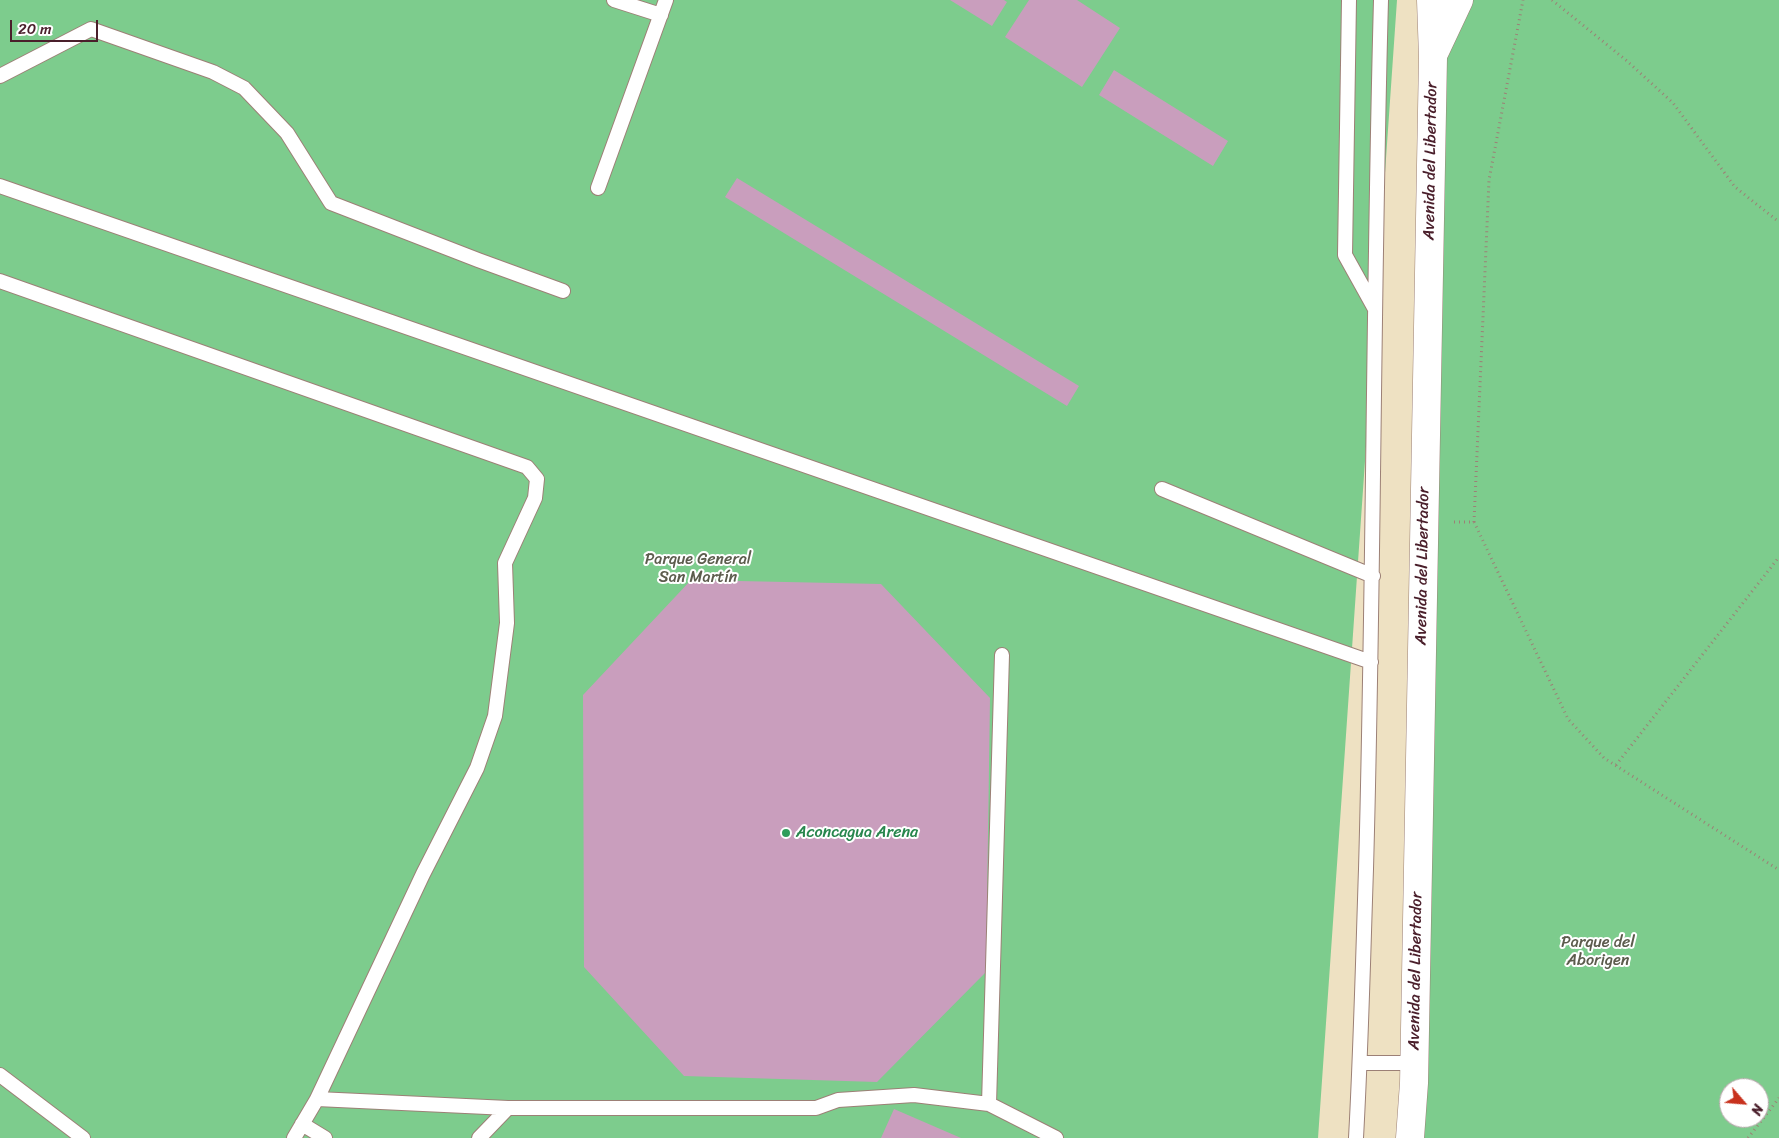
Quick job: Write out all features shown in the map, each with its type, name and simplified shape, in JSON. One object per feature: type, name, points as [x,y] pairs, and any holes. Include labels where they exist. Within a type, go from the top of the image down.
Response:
[{"type":"main road","points":[[1431,0],[1433,57]]},
{"type":"main road","name":"Avenida del Libertador","points":[[1410,1138],[1414,1073],[1433,57],[1459,0]]},
{"type":"main road","points":[[1414,1073],[1424,1138]]},
{"type":"lane","points":[[614,0],[660,15]]},
{"type":"lane","points":[[598,188],[666,0]]},
{"type":"lane","points":[[1349,0],[1345,255],[1375,309]]},
{"type":"lane","points":[[1356,1138],[1372,662],[1377,152],[1381,0]]},
{"type":"lane","points":[[0,76],[91,28],[213,72],[244,88],[287,133],[331,203],[563,291]]},
{"type":"lane","points":[[0,186],[1372,662]]},
{"type":"lane","points":[[0,281],[528,467],[537,479],[535,498],[505,563],[507,623],[495,716],[477,768],[423,874],[317,1099],[294,1138]]},
{"type":"lane","points":[[1162,489],[1373,576]]},
{"type":"lane","points":[[989,1104],[1002,655]]},
{"type":"lane","points":[[1360,1063],[1414,1073]]},
{"type":"lane","points":[[0,1075],[83,1138]]},
{"type":"lane","points":[[317,1099],[508,1108],[816,1108],[838,1100],[914,1095],[989,1104],[1056,1138]]},
{"type":"lane","points":[[479,1138],[508,1108]]},
{"type":"lane","points":[[302,1124],[325,1138]]},
{"type":"path","points":[[1523,0],[1489,180],[1474,522],[1568,719],[1604,758],[1779,870]]},
{"type":"path","points":[[1552,0],[1628,61],[1673,102],[1735,187],[1779,222]]},
{"type":"path","points":[[1424,521],[1474,522]]},
{"type":"path","points":[[1616,765],[1779,557]]},
{"type":"path","points":[[1748,1138],[1779,1098]]},
{"type":"green space","name":"Parque General San Martín","points":[[0,0],[1397,0],[1318,1138],[0,1138]]},
{"type":"green space","name":"Parque del Aborigen","points":[[1459,0],[1779,0],[1779,1138],[1424,1138],[1414,1083],[1433,57]]},
{"type":"building","points":[[950,0],[1004,0],[1007,2],[992,26]]},
{"type":"building","points":[[1029,0],[1077,0],[1120,28],[1082,87],[1005,37]]},
{"type":"building","points":[[1114,70],[1228,141],[1213,166],[1099,95]]},
{"type":"building","points":[[737,178],[1079,386],[1067,406],[725,197]]},
{"type":"building","name":"Aconcagua Arena","points":[[691,580],[881,584],[990,698],[986,972],[877,1082],[684,1076],[584,967],[583,695]]},
{"type":"building","points":[[894,1109],[961,1138],[881,1138]]},
{"type":"place","name":"Aconcagua Arena","points":[[786,833]]}]
